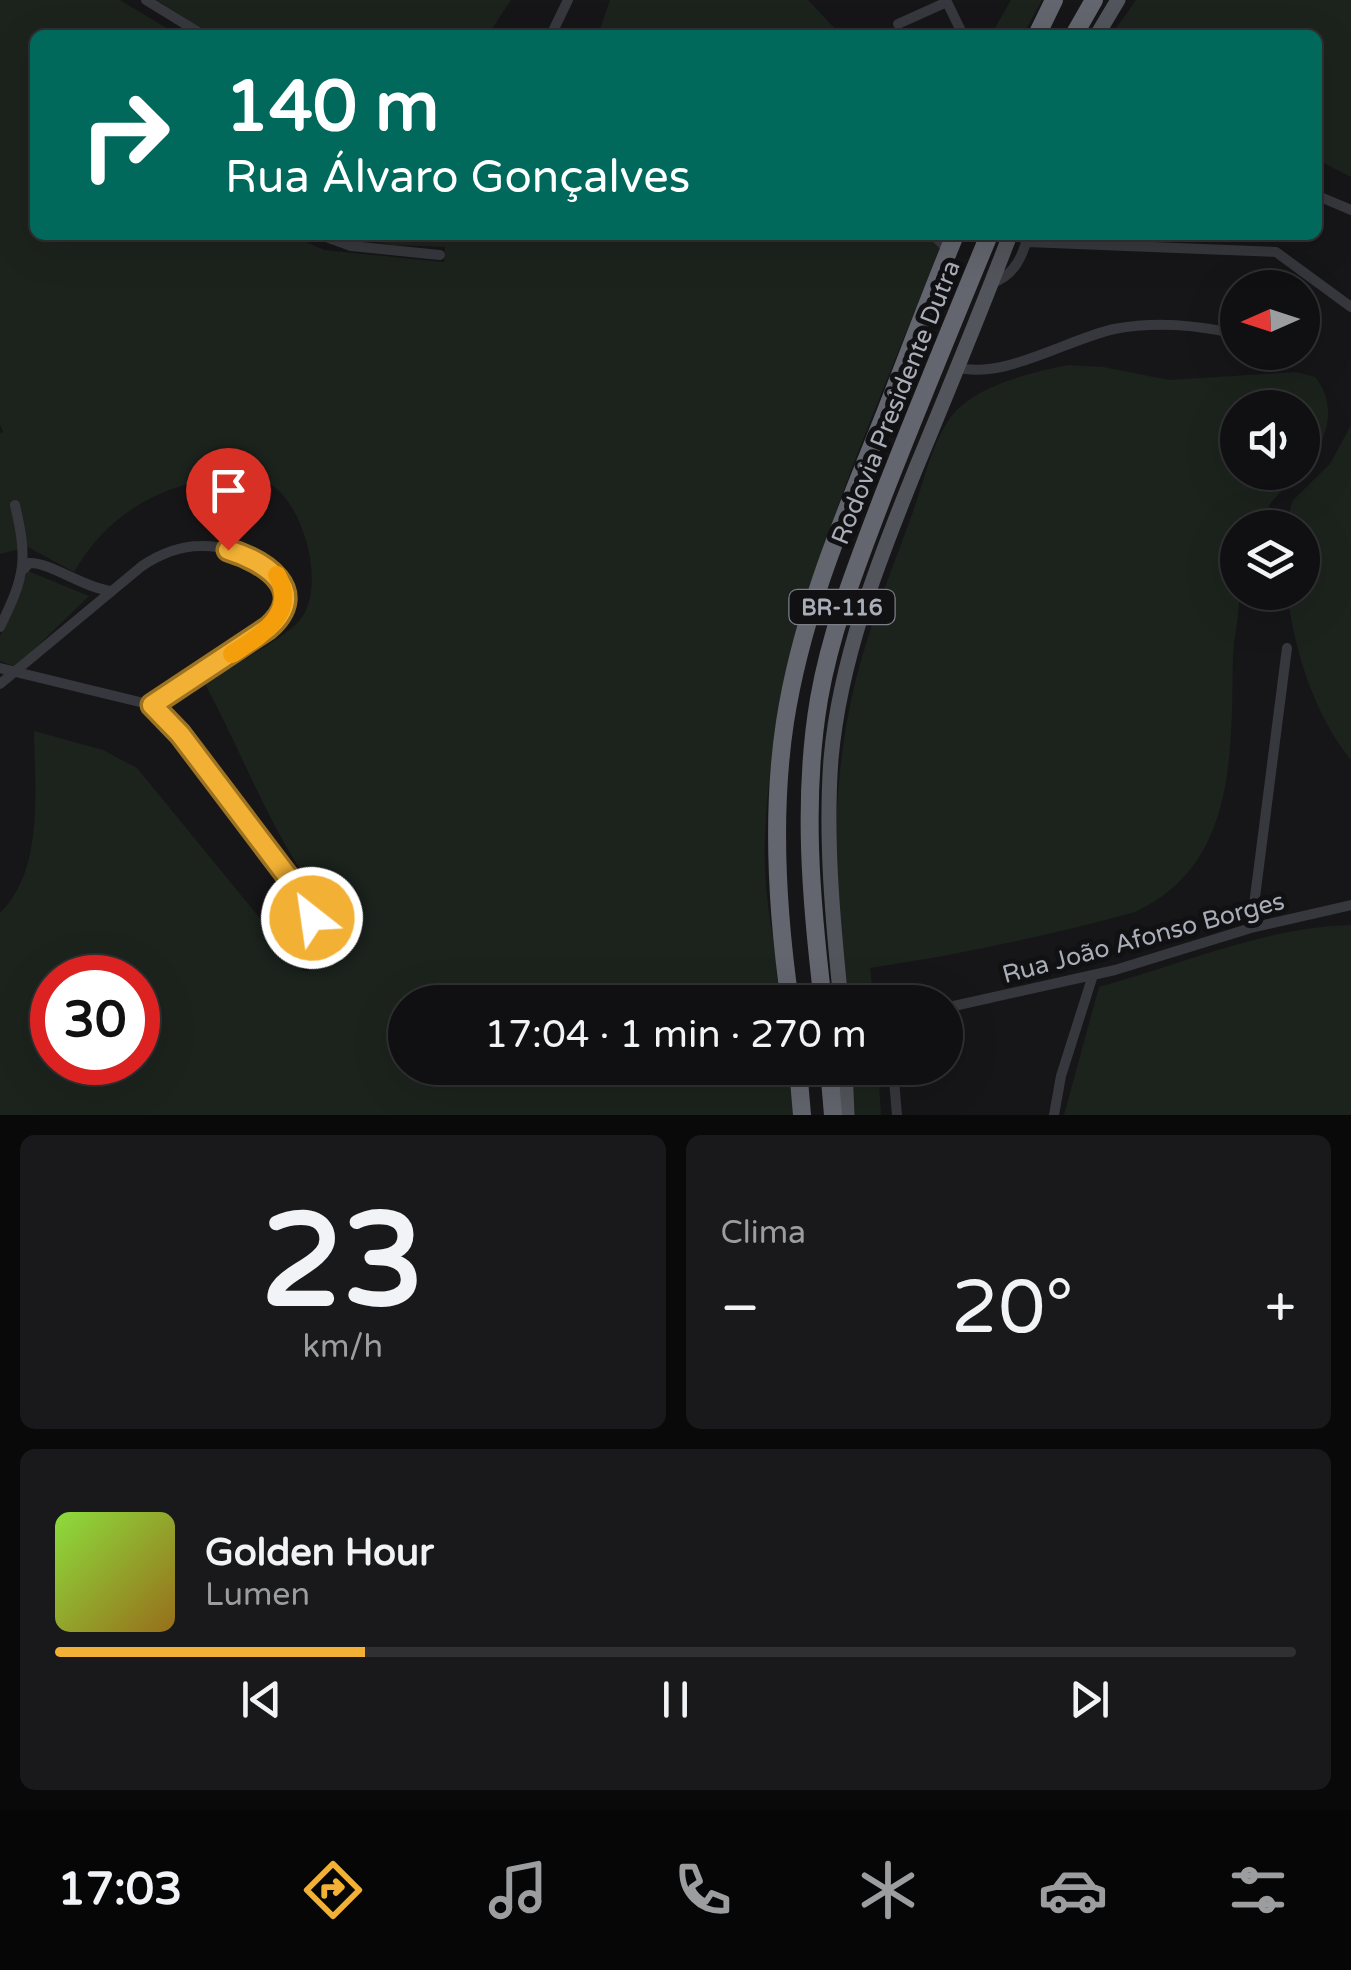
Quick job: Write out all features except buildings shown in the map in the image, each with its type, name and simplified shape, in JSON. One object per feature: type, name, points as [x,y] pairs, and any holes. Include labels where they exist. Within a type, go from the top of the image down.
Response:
[{"type":"highway","points":[[1036,30],[1051,0]]},
{"type":"highway","points":[[1077,30],[1094,0]]},
{"type":"highway","name":"Rodovia Presidente Dutra","points":[[820,985],[809,810],[820,696],[842,606],[987,240]]},
{"type":"highway","name":"Rodovia Presidente Dutra","points":[[788,985],[778,886],[778,810],[784,724],[796,661],[826,562],[952,242]]},
{"type":"highway","points":[[799,1085],[802,1115]]},
{"type":"highway","points":[[830,1085],[833,1115]]},
{"type":"main road","points":[[1100,30],[1118,0]]},
{"type":"main road","points":[[840,985],[830,841],[832,758],[838,714],[866,598],[1008,240]]},
{"type":"main road","points":[[846,1085],[847,1115]]},
{"type":"street","points":[[146,0],[195,30]]},
{"type":"street","points":[[553,30],[568,0]]},
{"type":"street","points":[[898,24],[946,1],[960,30]]},
{"type":"street","points":[[1322,198],[1351,210]]},
{"type":"street","points":[[335,240],[351,246],[440,256]]},
{"type":"street","points":[[992,283],[1007,276],[1027,240]]},
{"type":"street","points":[[1047,240],[1276,252],[1351,308]]},
{"type":"street","points":[[956,367],[985,368],[1011,363],[1098,333],[1148,324],[1182,324],[1220,331]]},
{"type":"street","points":[[15,505],[24,544],[24,570]]},
{"type":"street","points":[[0,684],[153,558],[202,546],[252,558],[272,570],[282,585],[284,604],[275,623],[152,705]]},
{"type":"street","points":[[0,626],[29,564],[38,563],[75,582],[111,591]]},
{"type":"street","points":[[1251,928],[1287,648]]},
{"type":"street","points":[[0,668],[152,705],[180,734],[316,914]]},
{"type":"street","name":"Rua João Afonso Borges","points":[[963,1004],[1093,974],[1251,928],[1351,905]]},
{"type":"street","points":[[1054,1115],[1061,1076],[1093,974]]},
{"type":"street","points":[[894,1085],[897,1115]]},
{"type":"shaded area","points":[[0,0],[120,0],[170,30],[30,30],[30,240],[302,240],[324,250],[444,262],[445,247],[366,240],[943,240],[830,529],[786,680],[772,758],[765,837],[765,878],[781,985],[388,985],[388,1085],[795,1085],[798,1115],[0,1115],[0,913],[14,896],[30,852],[35,803],[34,731],[103,750],[137,768],[303,971],[319,968],[333,957],[343,933],[334,908],[302,871],[283,841],[204,682],[281,636],[300,620],[308,606],[308,546],[292,508],[281,493],[262,480],[242,476],[216,479],[172,489],[134,508],[101,536],[74,572],[28,547],[0,554]]},
{"type":"shaded area","points":[[157,0],[511,0],[491,30],[203,30]]},
{"type":"shaded area","points":[[610,0],[808,0],[836,30],[600,30]]},
{"type":"shaded area","points":[[1011,0],[1042,0],[1026,30],[994,30]]},
{"type":"shaded area","points":[[1136,0],[1351,0],[1351,177],[1322,162],[1322,30],[1115,30]]},
{"type":"shaded area","points":[[1068,365],[1103,367],[1169,380],[1296,372],[1315,377],[1322,388],[1328,412],[1320,443],[1320,390],[1220,390],[1220,490],[1282,490],[1267,510],[1220,510],[1220,610],[1238,610],[1222,803],[1193,866],[1168,891],[1135,912],[1003,944],[870,968],[872,985],[843,985],[836,882],[841,762],[855,683],[882,595],[932,454],[952,416],[984,391]]},
{"type":"shaded area","points":[[1351,425],[1351,760],[1316,702],[1290,610],[1320,610],[1320,510],[1290,510],[1293,500],[1303,490],[1320,490],[1320,474],[1330,464]]},
{"type":"shaded area","points":[[28,571],[89,596],[16,667],[0,661],[0,636]]},
{"type":"shaded area","points":[[1351,925],[1351,1115],[1064,1115],[1099,987],[1287,932]]},
{"type":"shaded area","points":[[852,1085],[879,1085],[881,1115],[853,1115]]},
{"type":"slow traffic","points":[[232,654],[275,623],[282,611],[284,598],[277,575]]},
{"type":"route","points":[[228,550],[252,558],[277,574],[284,591],[282,611],[275,623],[240,649],[152,705],[180,734],[316,914],[312,918]]}]
